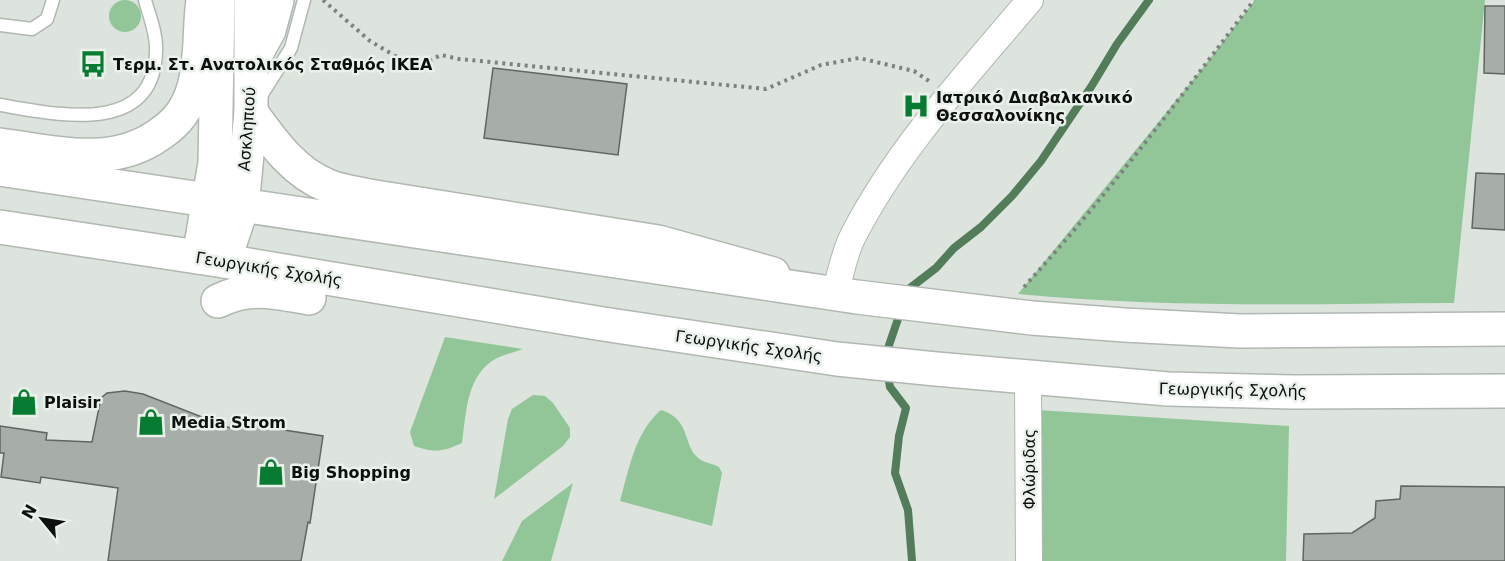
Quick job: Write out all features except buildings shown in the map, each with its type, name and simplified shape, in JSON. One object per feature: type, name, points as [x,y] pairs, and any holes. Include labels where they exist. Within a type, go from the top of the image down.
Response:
[{"type":"main road","points":[[0,145],[78,156],[108,155],[132,149],[160,134],[180,117],[192,93],[203,0]]},
{"type":"main road","name":"Ασκληπιού","points":[[209,237],[216,144],[218,0]]},
{"type":"main road","points":[[250,64],[252,0]]},
{"type":"main road","name":"Ασκληπιού","points":[[209,237],[242,207],[251,112],[250,64],[268,30],[277,0]]},
{"type":"main road","points":[[251,112],[280,152],[294,165],[327,186],[369,196],[658,242],[846,295]]},
{"type":"main road","name":"Γεωργικής Σχολής","points":[[0,169],[209,237],[447,297],[614,326],[837,359],[1028,378],[1189,390],[1505,391]]},
{"type":"main road","name":"Γεωργικής Σχολής","points":[[0,227],[149,249],[209,237],[242,207],[846,295],[988,313],[1124,325],[1240,331],[1505,329]]},
{"type":"main road","points":[[218,301],[234,293],[252,291],[271,291],[344,304],[396,303],[447,297]]},
{"type":"street","points":[[846,295],[852,238],[882,184],[950,96],[1030,0]]},
{"type":"street","name":"Φλώριδας","points":[[1028,378],[1029,561]]},
{"type":"lane","points":[[0,25],[32,29],[47,19],[53,0]]},
{"type":"lane","points":[[0,105],[63,115],[90,116],[128,106],[146,86],[157,48],[145,0]]},
{"type":"lane","points":[[251,112],[291,48],[304,0]]},
{"type":"path","points":[[322,0],[370,41],[402,60],[424,63],[441,55],[459,59],[766,89],[821,65],[859,58],[914,71],[950,96]]},
{"type":"path","points":[[1018,294],[1063,244],[1150,138],[1254,0]]},
{"type":"green space","points":[[125,0],[136,5],[141,16],[136,27],[125,32],[114,27],[109,16],[114,5]]},
{"type":"green space","points":[[1255,0],[1485,0],[1454,303],[1181,303],[1018,294],[1201,70]]},
{"type":"green space","points":[[445,337],[523,349],[492,361],[477,377],[466,409],[462,443],[444,450],[428,450],[414,446],[410,432]]},
{"type":"green space","points":[[533,395],[545,396],[553,403],[570,428],[570,437],[563,446],[494,499],[508,419],[512,409]]},
{"type":"green space","points":[[661,410],[678,420],[695,455],[719,467],[722,473],[712,526],[620,501],[639,440],[652,419]]},
{"type":"green space","points":[[1038,410],[1289,426],[1286,561],[1037,561]]},
{"type":"green space","points":[[573,483],[551,561],[502,561],[522,521]]},
{"type":"waterway","points":[[907,295],[910,288],[981,227],[1012,196],[1041,161],[1117,44],[1149,0]]},
{"type":"waterway","points":[[885,357],[901,310]]},
{"type":"waterway","points":[[887,370],[890,387],[906,408],[899,436],[895,473],[908,510],[912,561]]},
{"type":"place","name":"Τερμ. Στ. Ανατολικός Σταθμός ΙΚΕΑ","points":[[93,64]]},
{"type":"place","name":"Ιατρικό Διαβαλκανικό Θεσσαλονίκης","points":[[916,106]]},
{"type":"place","name":"Plaisir","points":[[24,402]]},
{"type":"place","name":"Media Strom","points":[[151,422]]},
{"type":"place","name":"Big Shopping","points":[[271,472]]}]
